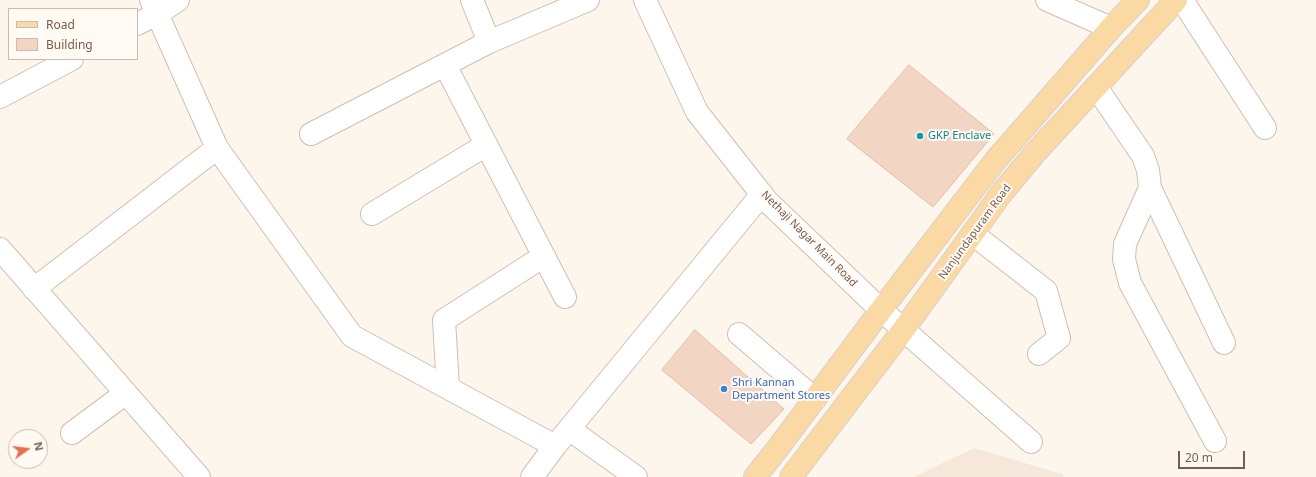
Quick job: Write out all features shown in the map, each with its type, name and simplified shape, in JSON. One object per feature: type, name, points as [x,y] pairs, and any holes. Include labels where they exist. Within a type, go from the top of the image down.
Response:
[{"type":"main road","points":[[754,477],[778,448],[995,161],[1111,28],[1138,0]]},
{"type":"main road","name":"Nanjundapuram Road","points":[[790,477],[904,329],[1001,194],[1035,153],[1176,0]]},
{"type":"street","points":[[138,23],[154,7],[178,0]]},
{"type":"street","points":[[472,0],[489,42]]},
{"type":"street","points":[[311,134],[489,42],[588,0]]},
{"type":"street","name":"Nethaji Nagar Main Road","points":[[645,0],[697,112],[767,201],[881,310],[1031,442]]},
{"type":"street","points":[[1047,0],[1111,28]]},
{"type":"street","points":[[1182,0],[1265,128]]},
{"type":"street","points":[[154,7],[217,148],[352,336],[448,388],[562,438],[636,477]]},
{"type":"street","points":[[0,97],[70,60]]},
{"type":"street","points":[[445,65],[565,297]]},
{"type":"street","points":[[1096,87],[1144,156],[1148,170],[1150,188],[1224,344]]},
{"type":"street","points":[[372,214],[486,145]]},
{"type":"street","points":[[34,288],[217,148]]},
{"type":"street","points":[[1150,188],[1125,244],[1124,258],[1130,284],[1215,441]]},
{"type":"street","points":[[532,477],[562,438],[762,194]]},
{"type":"street","points":[[972,234],[1046,291],[1059,338],[1039,354]]},
{"type":"street","points":[[0,249],[198,477]]},
{"type":"street","points":[[448,388],[444,320],[544,256]]},
{"type":"street","points":[[739,334],[815,399]]},
{"type":"street","points":[[72,433],[126,393]]},
{"type":"shaded area","points":[[974,448],[1062,474],[1064,477],[914,477]]},
{"type":"building","name":"GKP Enclave","points":[[909,65],[994,134],[933,207],[847,139]]},
{"type":"building","name":"Shri Kannan Department Stores","points":[[695,330],[784,409],[751,444],[662,370]]},
{"type":"place","name":"GKP Enclave","points":[[920,136]]},
{"type":"place","name":"Shri Kannan Department Stores","points":[[724,389]]}]
